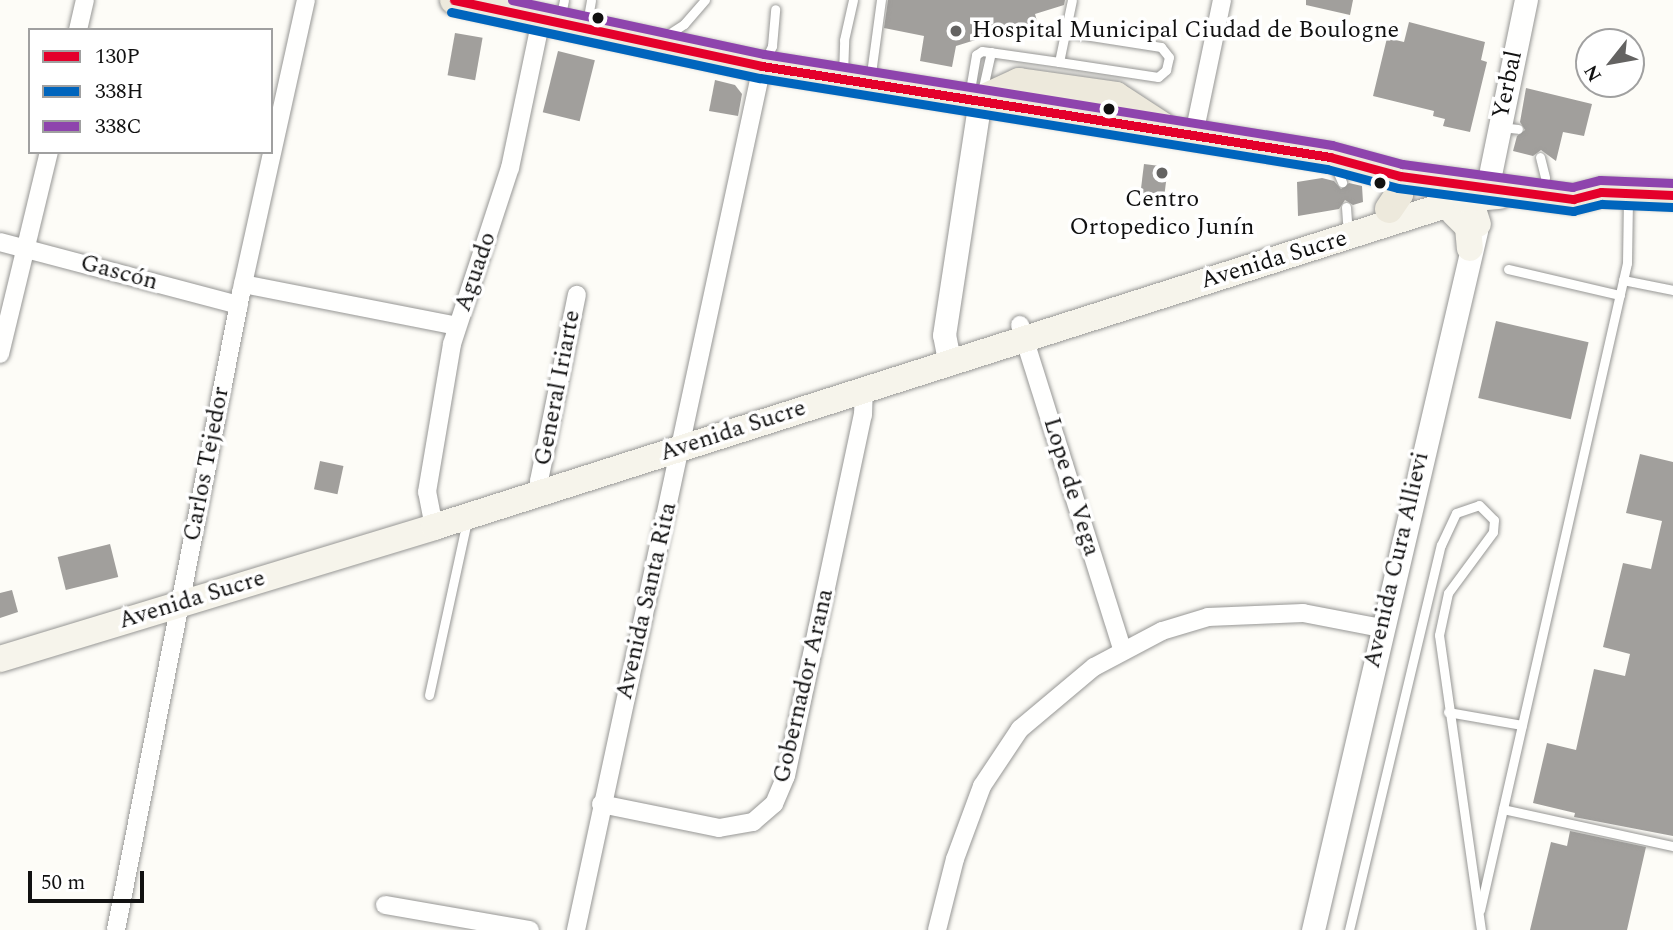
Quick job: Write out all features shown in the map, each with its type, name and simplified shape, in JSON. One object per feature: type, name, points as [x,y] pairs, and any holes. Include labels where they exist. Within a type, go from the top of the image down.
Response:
[{"type":"main road","points":[[454,0],[563,17],[654,43],[762,66],[1330,156],[1350,172],[1519,179]]},
{"type":"main road","points":[[1350,172],[1395,157],[1519,179],[1615,192],[1673,195]]},
{"type":"main road","points":[[1389,209],[1399,194],[1400,176]]},
{"type":"main road","name":"Avenida Sucre","points":[[0,644],[182,596],[432,520],[947,354],[1454,204],[1519,179]]},
{"type":"main road","name":"Avenida Sucre","points":[[1022,331],[1346,215],[1389,209],[1429,198],[1454,204]]},
{"type":"main road","points":[[1454,204],[1476,209],[1475,236]]},
{"type":"main road","name":"Avenida Sucre","points":[[682,441],[864,388],[947,354]]},
{"type":"main road","name":"Avenida Sucre","points":[[432,520],[468,516],[542,486]]},
{"type":"main road","name":"Avenida Sucre","points":[[0,659],[182,596]]},
{"type":"street","points":[[78,28],[85,0]]},
{"type":"street","name":"Carlos Tejedor","points":[[273,149],[306,0]]},
{"type":"street","points":[[1194,134],[1222,0]]},
{"type":"street","name":"Yerbal","points":[[1519,179],[1509,128],[1526,0]]},
{"type":"street","name":"Aguado","points":[[432,520],[427,492],[457,326],[563,17]]},
{"type":"street","name":"Avenida Santa Rita","points":[[576,930],[762,66]]},
{"type":"street","points":[[947,354],[974,99]]},
{"type":"street","points":[[0,354],[49,154]]},
{"type":"street","name":"Carlos Tejedor","points":[[116,930],[243,284],[272,154]]},
{"type":"street","name":"Avenida Cura Allievi","points":[[1313,930],[1381,628],[1475,236],[1519,179]]},
{"type":"street","name":"Gascón","points":[[0,242],[239,305]]},
{"type":"street","points":[[243,284],[457,326]]},
{"type":"street","name":"General Iriarte","points":[[542,486],[577,295]]},
{"type":"street","name":"Lope de Vega","points":[[1022,331],[1122,649]]},
{"type":"street","name":"Gobernador Arana","points":[[601,804],[719,828],[753,822],[774,804],[789,762],[863,415],[864,388]]},
{"type":"street","points":[[937,930],[967,825],[1002,754],[1044,706],[1122,649],[1188,622],[1240,613],[1303,613],[1381,628]]},
{"type":"street","points":[[385,905],[530,930]]},
{"type":"lane","points":[[563,17],[591,0]]},
{"type":"lane","points":[[654,43],[684,24],[705,0]]},
{"type":"lane","points":[[853,0],[844,40],[857,79]]},
{"type":"lane","points":[[857,79],[881,0]]},
{"type":"lane","points":[[1059,62],[1072,0]]},
{"type":"lane","points":[[762,66],[772,46],[775,9]]},
{"type":"lane","points":[[974,99],[976,55],[991,52],[1158,77],[1166,70],[1169,57],[1161,47],[1065,32]]},
{"type":"lane","points":[[974,99],[991,52]]},
{"type":"lane","points":[[1479,915],[1623,281],[1615,192]]},
{"type":"lane","points":[[1508,269],[1619,295]]},
{"type":"lane","points":[[1623,281],[1673,289]]},
{"type":"lane","points":[[1349,930],[1441,545],[1456,513],[1479,505],[1494,520],[1493,531],[1448,593],[1440,620],[1439,653],[1481,930]]},
{"type":"lane","points":[[429,695],[468,516]]},
{"type":"lane","points":[[1448,712],[1522,726]]},
{"type":"lane","points":[[1503,808],[1673,846]]},
{"type":"building","name":"Hospital Municipal Ciudad de Boulogne","points":[[888,0],[1065,0],[1064,5],[1035,14],[1037,21],[956,46],[952,67],[920,61],[924,36],[884,28]]},
{"type":"building","points":[[1306,0],[1353,0],[1350,15],[1306,5]]},
{"type":"building","points":[[1409,22],[1485,42],[1481,60],[1487,62],[1470,132],[1443,126],[1445,119],[1433,116],[1434,111],[1373,96],[1387,38],[1404,42]]},
{"type":"building","points":[[455,33],[483,38],[475,80],[448,75]]},
{"type":"building","points":[[558,51],[595,60],[580,121],[543,112]]},
{"type":"building","points":[[715,80],[735,85],[742,94],[738,116],[709,111]]},
{"type":"building","points":[[1526,88],[1592,104],[1584,136],[1563,132],[1556,161],[1541,150],[1533,156],[1513,151],[1517,136],[1525,130],[1520,122]]},
{"type":"building","points":[[1144,164],[1168,167],[1164,199],[1140,196]]},
{"type":"building","points":[[1322,178],[1334,181],[1341,189],[1349,183],[1362,186],[1363,202],[1353,205],[1345,200],[1339,209],[1298,216],[1297,182]]},
{"type":"building","points":[[1496,321],[1589,342],[1571,419],[1478,398]]},
{"type":"building","points":[[1640,454],[1673,462],[1673,836],[1574,817],[1575,813],[1533,803],[1547,743],[1576,750],[1594,669],[1625,676],[1630,654],[1603,647],[1623,563],[1651,569],[1662,521],[1626,513]]},
{"type":"building","points":[[320,461],[343,466],[337,494],[314,489]]},
{"type":"building","points":[[110,544],[118,577],[66,590],[58,557]]},
{"type":"building","points":[[12,590],[18,612],[0,618],[0,593]]},
{"type":"building","points":[[1570,831],[1646,847],[1627,930],[1530,930],[1551,842],[1567,846]]},
{"type":"transit line","name":"130P","points":[[454,0],[762,66],[1330,157],[1400,176],[1573,199],[1601,192],[1673,195]]},
{"type":"transit line","name":"338C","points":[[512,0],[764,54],[1332,145],[1402,164],[1572,187],[1600,180],[1673,183]]},
{"type":"transit line","name":"338H","points":[[451,12],[760,78],[1327,169],[1398,188],[1573,211],[1602,204],[1672,207]]},
{"type":"place","name":"Hospital Municipal Ciudad de Boulogne","points":[[956,31]]},
{"type":"place","name":"Centro Ortopedico Junín","points":[[1162,173]]}]
